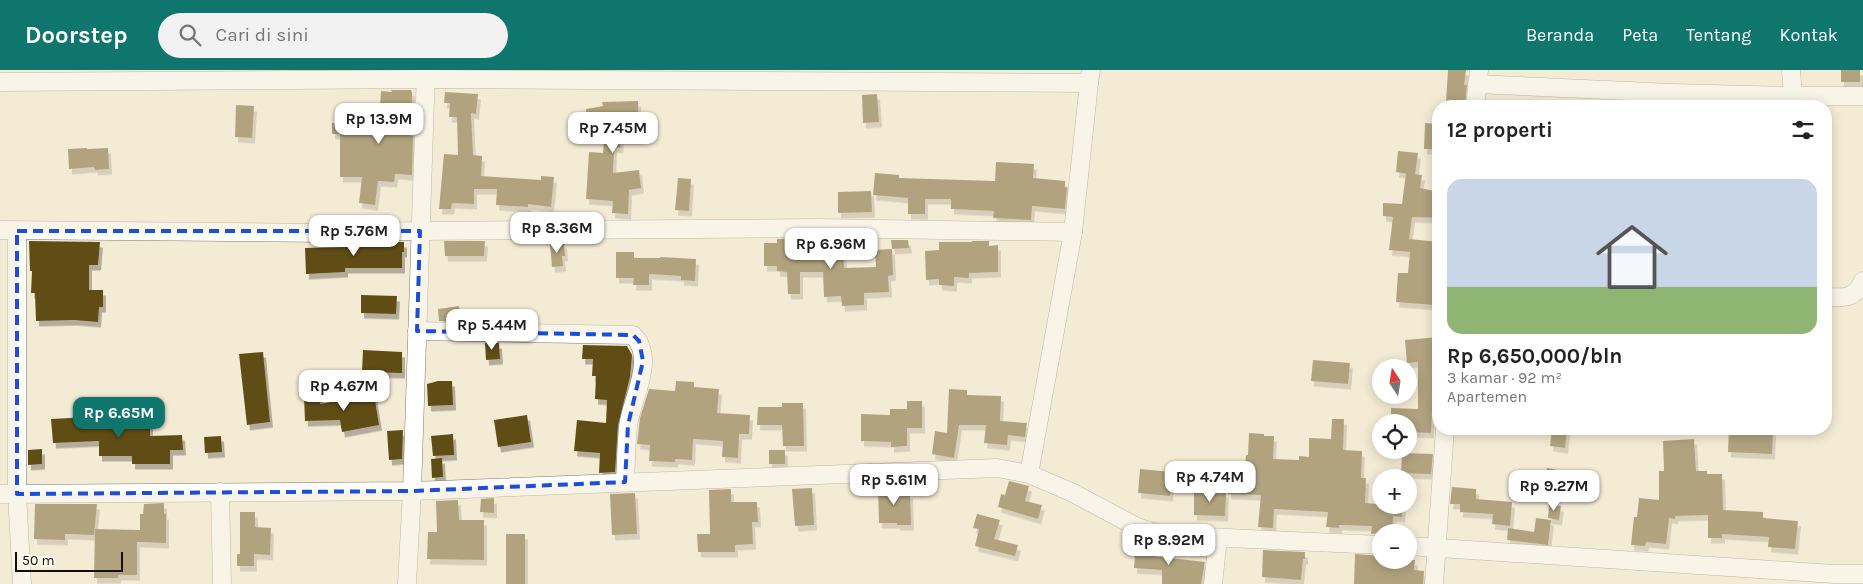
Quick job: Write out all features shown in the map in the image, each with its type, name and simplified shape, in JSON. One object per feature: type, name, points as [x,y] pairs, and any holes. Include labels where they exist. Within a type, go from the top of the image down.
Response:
[{"type":"street","points":[[1791,70],[1793,96]]},
{"type":"street","points":[[407,584],[412,491],[426,74]]},
{"type":"street","points":[[0,82],[426,74],[1090,77],[1073,232],[1029,474]]},
{"type":"street","points":[[1476,100],[1478,77],[1672,93],[1863,96]]},
{"type":"street","points":[[22,584],[8,494],[9,230],[329,233],[819,228],[1073,232]]},
{"type":"street","points":[[1832,297],[1850,296],[1858,292],[1863,281]]},
{"type":"street","points":[[417,330],[633,335],[642,349],[643,361],[636,399],[628,425],[625,482]]},
{"type":"street","points":[[1434,584],[1445,435]]},
{"type":"street","points":[[8,494],[412,491],[997,468],[1029,474],[1071,492],[1147,531],[1163,535],[1372,545]]},
{"type":"street","points":[[220,492],[222,584]]},
{"type":"street","points":[[1213,584],[1218,538]]},
{"type":"street","points":[[1417,547],[1834,574],[1863,574]]},
{"type":"highlighted area","points":[[17,231],[420,231],[417,331],[633,335],[639,341],[643,361],[628,425],[625,482],[412,491],[17,494]]},
{"type":"building","points":[[1448,70],[1466,70],[1464,85],[1467,85],[1465,100],[1446,100]]},
{"type":"building","points":[[1841,70],[1860,70],[1860,82],[1841,82]]},
{"type":"building","points":[[391,90],[411,90],[412,93],[412,175],[395,174],[394,182],[378,181],[375,205],[359,203],[362,177],[340,177],[340,134],[332,134],[332,123],[377,126],[381,91],[392,92]]},
{"type":"building","points":[[445,92],[478,94],[476,114],[471,113],[473,155],[482,156],[481,176],[541,180],[541,176],[554,177],[551,207],[528,204],[528,207],[496,205],[497,189],[474,189],[474,204],[452,203],[451,209],[439,209],[444,154],[458,155],[457,117],[449,117],[450,103],[444,103]]},
{"type":"building","points":[[877,94],[879,122],[863,123],[862,95]]},
{"type":"building","points":[[638,101],[639,139],[621,139],[620,148],[614,147],[613,173],[639,170],[641,188],[629,190],[628,214],[612,213],[613,201],[586,199],[589,152],[603,153],[605,130],[596,130],[596,125],[587,125],[586,109],[603,106],[602,102]]},
{"type":"building","points":[[236,105],[254,106],[252,138],[235,137]]},
{"type":"building","points":[[1425,123],[1432,124],[1432,149],[1424,149]]},
{"type":"building","points":[[108,148],[109,169],[95,170],[94,167],[69,169],[68,149]]},
{"type":"building","points":[[1398,151],[1418,153],[1415,175],[1396,172]]},
{"type":"building","points":[[996,162],[1034,164],[1033,178],[1065,181],[1065,187],[1067,188],[1065,209],[1032,206],[1031,220],[993,218],[994,211],[951,209],[951,199],[925,199],[925,214],[908,214],[908,198],[873,195],[875,173],[899,175],[899,178],[995,181]]},
{"type":"building","points":[[1406,173],[1422,175],[1420,188],[1432,191],[1432,218],[1412,217],[1409,239],[1432,241],[1432,305],[1396,302],[1398,273],[1408,273],[1410,252],[1389,250],[1393,217],[1383,216],[1383,203],[1402,204]]},
{"type":"building","points":[[678,178],[691,179],[689,211],[675,210]]},
{"type":"building","points":[[871,191],[872,212],[838,213],[838,192]]},
{"type":"building","points":[[777,239],[798,239],[798,252],[822,252],[821,246],[843,244],[844,268],[876,267],[875,250],[892,249],[893,275],[888,276],[889,292],[864,293],[864,305],[842,306],[841,296],[824,297],[823,272],[800,272],[800,294],[788,294],[787,272],[777,271],[777,266],[764,266],[764,243],[777,243]]},
{"type":"building","points":[[891,240],[908,240],[909,248],[892,249]]},
{"type":"building","points":[[29,241],[100,242],[98,265],[89,265],[89,290],[103,290],[103,307],[99,307],[98,322],[74,320],[36,321],[35,293],[31,293],[32,271],[30,271]]},
{"type":"building","points":[[444,241],[485,241],[484,256],[445,256]]},
{"type":"building","points":[[989,241],[989,246],[998,245],[998,272],[969,273],[969,278],[954,277],[954,286],[939,285],[939,279],[926,280],[925,251],[939,250],[939,242]]},
{"type":"building","points":[[404,242],[402,268],[345,268],[345,272],[306,274],[305,248],[347,247],[347,243]]},
{"type":"building","points":[[564,243],[565,256],[562,256],[563,266],[552,267],[550,244]]},
{"type":"building","points":[[616,252],[634,252],[634,258],[696,259],[695,281],[681,280],[681,276],[649,274],[649,285],[633,285],[634,278],[616,278]]},
{"type":"building","points":[[361,295],[397,296],[396,314],[361,313]]},
{"type":"building","points":[[459,306],[460,321],[439,321],[438,309]]},
{"type":"building","points":[[1432,338],[1431,433],[1417,432],[1417,414],[1391,414],[1391,408],[1418,409],[1418,359],[1407,359],[1405,340]]},
{"type":"building","points":[[485,343],[499,343],[500,359],[486,360]]},
{"type":"building","points":[[583,345],[627,346],[632,355],[630,377],[618,425],[615,472],[599,473],[600,453],[574,451],[577,420],[606,423],[607,400],[595,399],[596,376],[592,376],[593,359],[582,359]]},
{"type":"building","points":[[363,350],[402,352],[402,373],[362,372]]},
{"type":"building","points":[[263,352],[270,422],[247,425],[239,354]]},
{"type":"building","points":[[1313,360],[1350,363],[1348,384],[1311,381]]},
{"type":"building","points":[[438,381],[452,381],[453,405],[428,406],[427,384]]},
{"type":"building","points":[[676,381],[694,382],[694,387],[719,389],[717,413],[750,415],[749,434],[739,434],[738,458],[722,457],[723,441],[693,439],[692,460],[675,459],[675,462],[649,461],[650,445],[637,444],[640,418],[649,389],[675,391]]},
{"type":"building","points":[[949,389],[967,390],[967,395],[1001,396],[1000,421],[1027,423],[1025,437],[1008,435],[1007,445],[984,443],[986,425],[959,425],[954,458],[932,454],[935,431],[947,433]]},
{"type":"building","points":[[374,394],[379,425],[342,432],[340,420],[305,421],[304,396],[320,396],[320,404]]},
{"type":"building","points":[[907,401],[922,401],[922,428],[907,428],[907,446],[891,447],[891,442],[861,441],[861,414],[890,415],[890,409],[907,409]]},
{"type":"building","points":[[782,403],[803,403],[804,446],[783,446],[782,425],[757,425],[758,407],[782,407]]},
{"type":"building","points":[[527,415],[531,442],[498,447],[494,420]]},
{"type":"building","points":[[89,417],[89,423],[150,419],[150,436],[182,435],[183,450],[170,450],[170,464],[132,464],[132,456],[99,456],[99,441],[53,443],[51,419]]},
{"type":"building","points":[[1332,419],[1344,419],[1343,450],[1362,451],[1361,478],[1366,478],[1365,503],[1372,504],[1372,514],[1402,514],[1402,517],[1393,516],[1392,524],[1372,524],[1372,526],[1339,525],[1339,528],[1326,527],[1328,512],[1274,509],[1273,528],[1258,527],[1261,495],[1228,494],[1229,466],[1245,467],[1246,455],[1248,455],[1249,433],[1274,436],[1273,459],[1299,460],[1299,456],[1309,457],[1309,438],[1331,439]]},
{"type":"building","points":[[403,430],[402,459],[389,460],[387,431]]},
{"type":"building","points":[[453,434],[454,455],[433,456],[431,436]]},
{"type":"building","points":[[1551,435],[1566,435],[1565,448],[1550,446]]},
{"type":"building","points":[[1729,435],[1773,435],[1772,454],[1728,452]]},
{"type":"building","points":[[221,436],[222,452],[205,453],[204,437]]},
{"type":"building","points":[[1694,439],[1696,471],[1707,471],[1707,474],[1722,474],[1723,510],[1763,512],[1763,518],[1798,521],[1795,549],[1768,547],[1769,537],[1722,534],[1722,538],[1708,538],[1708,515],[1675,516],[1675,519],[1669,518],[1666,544],[1646,542],[1645,546],[1631,545],[1634,517],[1637,517],[1639,498],[1659,500],[1659,471],[1664,471],[1663,441]]},
{"type":"building","points":[[42,449],[42,464],[28,465],[28,450]]},
{"type":"building","points":[[769,450],[785,450],[785,464],[769,464]]},
{"type":"building","points":[[1417,453],[1433,454],[1431,474],[1417,474],[1417,469],[1401,469],[1402,459],[1417,459]]},
{"type":"building","points":[[442,458],[443,477],[432,478],[431,459]]},
{"type":"building","points":[[1547,468],[1563,471],[1559,494],[1519,490],[1521,471],[1546,474]]},
{"type":"building","points":[[1140,469],[1172,472],[1170,496],[1138,493]]},
{"type":"building","points":[[1009,481],[1029,486],[1025,501],[1042,505],[1038,519],[998,507],[1001,494],[1005,495]]},
{"type":"building","points":[[878,485],[896,485],[896,493],[910,493],[911,525],[879,523]]},
{"type":"building","points":[[1452,487],[1476,489],[1476,499],[1512,502],[1510,526],[1492,524],[1493,514],[1460,512],[1460,504],[1450,504]]},
{"type":"building","points":[[812,488],[814,525],[795,526],[792,489]]},
{"type":"building","points":[[731,489],[731,502],[757,502],[758,522],[752,522],[753,544],[735,545],[735,552],[698,552],[697,534],[710,534],[709,490]]},
{"type":"building","points":[[1194,491],[1226,492],[1225,516],[1194,515]]},
{"type":"building","points":[[635,493],[637,534],[612,535],[610,494]]},
{"type":"building","points":[[494,498],[494,513],[480,512],[481,499]]},
{"type":"building","points":[[458,500],[459,520],[484,520],[484,560],[427,559],[428,532],[437,532],[436,501]]},
{"type":"building","points":[[164,503],[166,543],[137,542],[137,575],[118,575],[118,578],[94,578],[95,529],[140,530],[140,514],[143,514],[144,504]]},
{"type":"building","points":[[35,504],[97,504],[94,535],[65,534],[65,540],[34,539]]},
{"type":"building","points":[[1549,505],[1561,506],[1559,520],[1548,518]]},
{"type":"building","points":[[240,512],[255,512],[255,527],[271,528],[270,555],[254,554],[254,566],[237,566],[237,554],[240,554]]},
{"type":"building","points":[[977,514],[1000,520],[994,539],[1018,545],[1015,556],[975,546],[979,529],[973,528]]},
{"type":"building","points":[[1536,518],[1551,520],[1548,545],[1507,540],[1508,528],[1534,532]]},
{"type":"building","points":[[506,534],[525,534],[525,584],[506,584]]},
{"type":"building","points":[[1136,542],[1153,543],[1152,556],[1205,562],[1201,584],[1162,584],[1162,570],[1134,568]]},
{"type":"building","points":[[1263,550],[1305,552],[1301,580],[1262,577]]},
{"type":"building","points":[[1355,554],[1372,555],[1372,569],[1414,569],[1424,571],[1423,584],[1354,584]]}]
